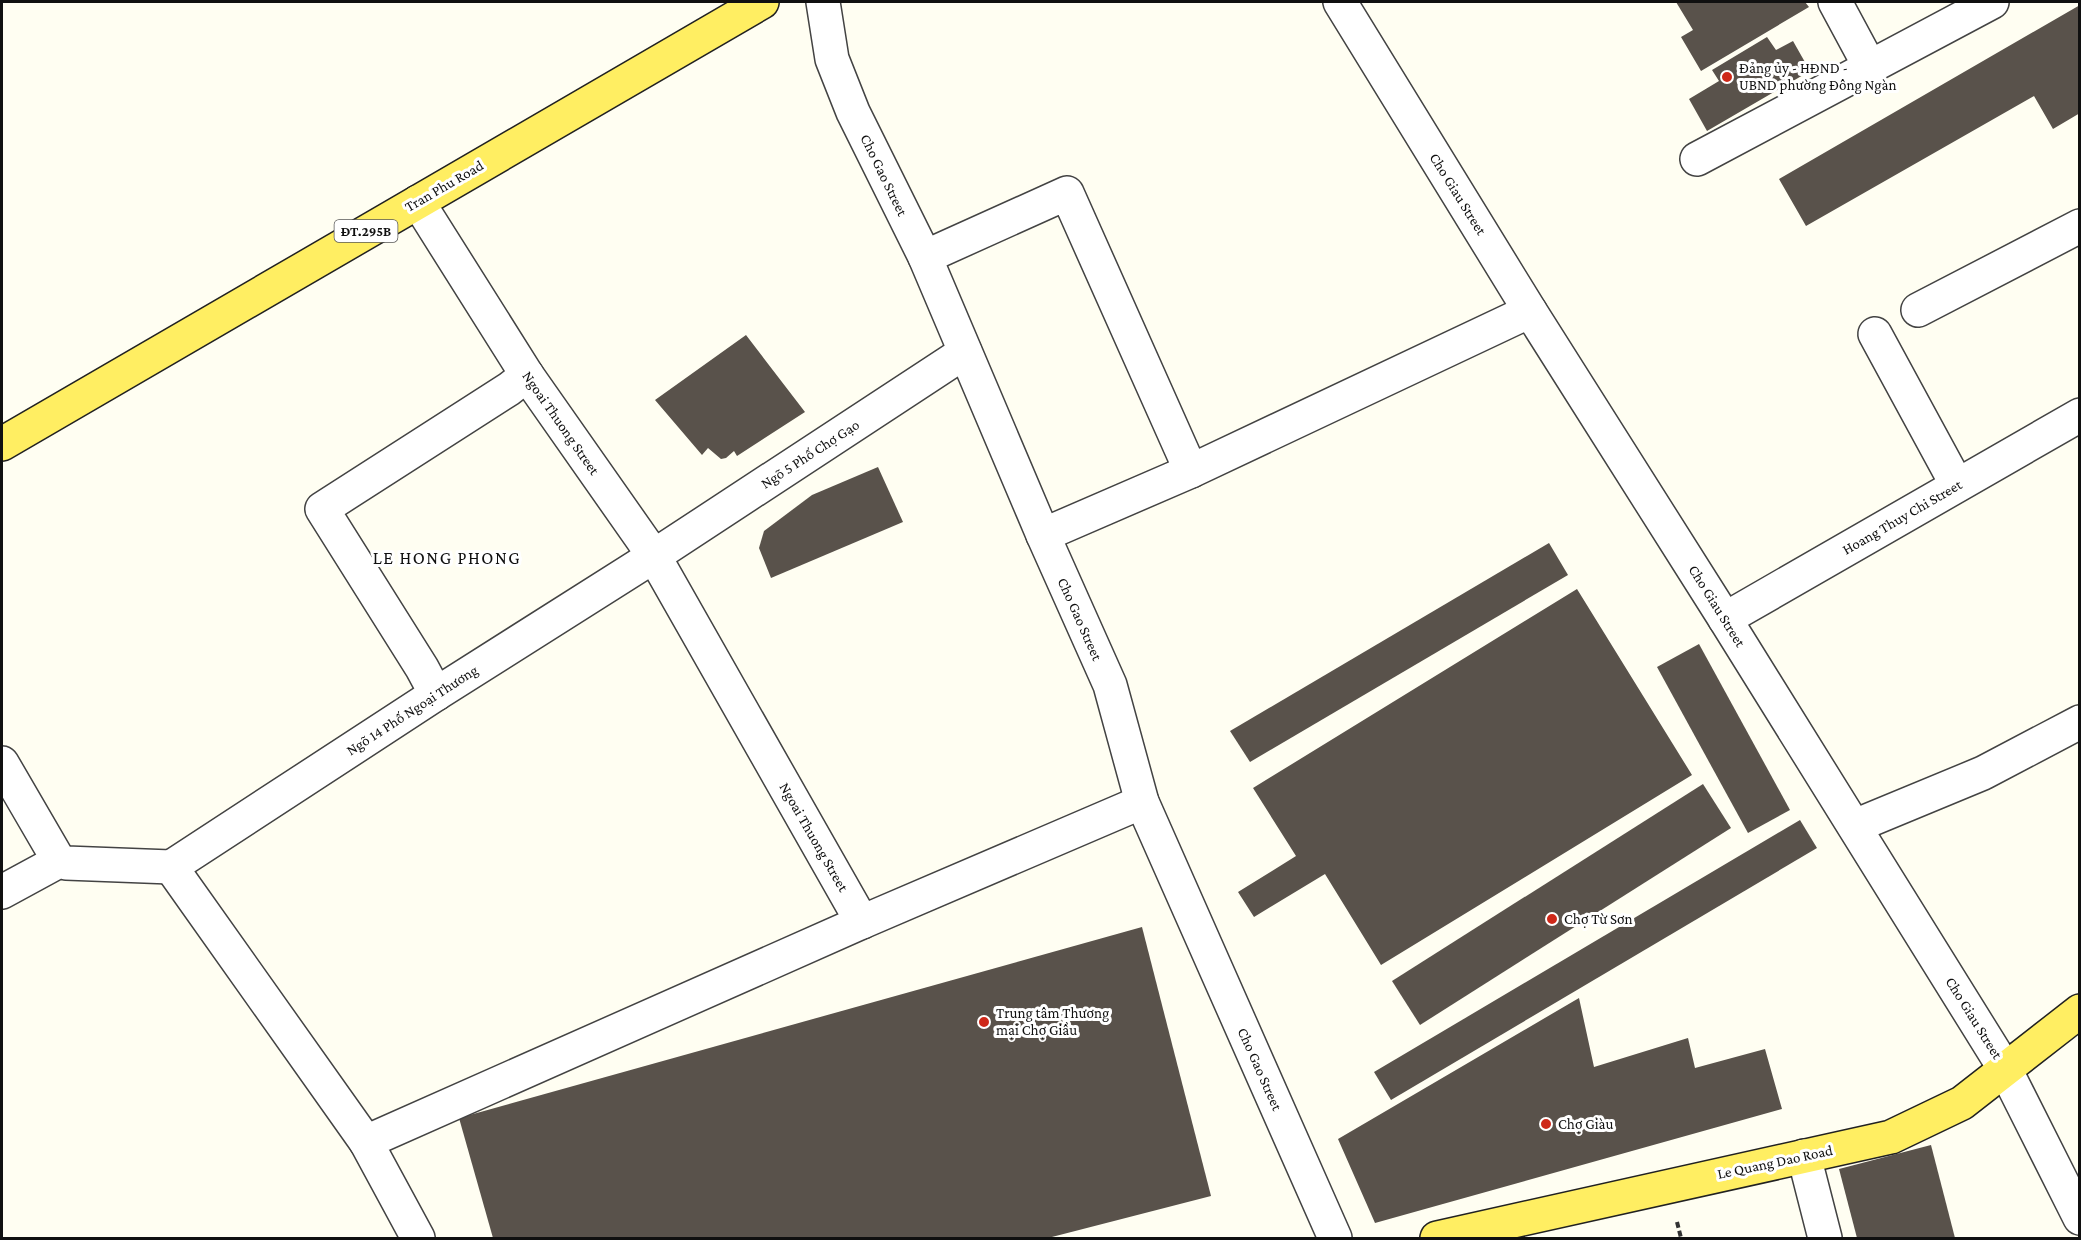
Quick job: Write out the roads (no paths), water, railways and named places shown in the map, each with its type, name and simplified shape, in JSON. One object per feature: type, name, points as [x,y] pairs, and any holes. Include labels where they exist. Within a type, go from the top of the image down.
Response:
[{"type":"main road","name":"Tran Phu Road","points":[[2,444],[762,2]]},
{"type":"main road","name":"Le Quang Dao Road","points":[[1437,1239],[1891,1137],[1962,1103],[2079,1011]]},
{"type":"street","name":"Cho Gao Street","points":[[823,2],[832,59],[849,102],[925,256],[1043,535],[1110,685],[1142,802],[1335,1239]]},
{"type":"street","name":"Cho Giau Street","points":[[1340,2],[1530,311],[1855,826],[2005,1069],[2079,1218]]},
{"type":"street","points":[[1835,2],[1870,67]]},
{"type":"street","points":[[1697,159],[1992,2]]},
{"type":"street","points":[[925,256],[1067,193],[1191,471]]},
{"type":"street","name":"Ngoai Thuong Street","points":[[418,202],[527,375],[654,556],[862,922]]},
{"type":"street","points":[[1918,310],[2079,226]]},
{"type":"street","points":[[1043,535],[1191,471],[1530,311]]},
{"type":"street","points":[[1875,334],[1958,485]]},
{"type":"street","name":"Ngõ 5 Phố Chợ Gạo","points":[[654,556],[965,352]]},
{"type":"street","points":[[435,694],[422,668],[322,509],[509,389],[527,375]]},
{"type":"street","name":"Hoang Thuy Chi Street","points":[[1725,619],[2079,415]]},
{"type":"street","name":"Ngõ 14 Phố Ngoại Thương","points":[[171,867],[435,694],[654,556]]},
{"type":"street","points":[[1855,826],[1983,773],[2079,722]]},
{"type":"street","points":[[2,763],[59,861],[171,867],[366,1142],[418,1239]]},
{"type":"street","points":[[366,1142],[862,922],[1142,802]]},
{"type":"street","points":[[2,892],[59,861]]},
{"type":"street","points":[[1804,1156],[1825,1239]]},
{"type":"place","name":"Đảng ủy - HĐND - UBND phường Đông Ngàn","points":[[1727,77]]},
{"type":"place","name":"Chợ Từ Sơn","points":[[1552,919]]},
{"type":"place","name":"Trung tâm Thương mại Chợ Giầu","points":[[984,1022]]},
{"type":"place","name":"Chợ Giàu","points":[[1546,1124]]},
{"type":"district","name":"LE HONG PHONG","points":[[447,558]]}]
